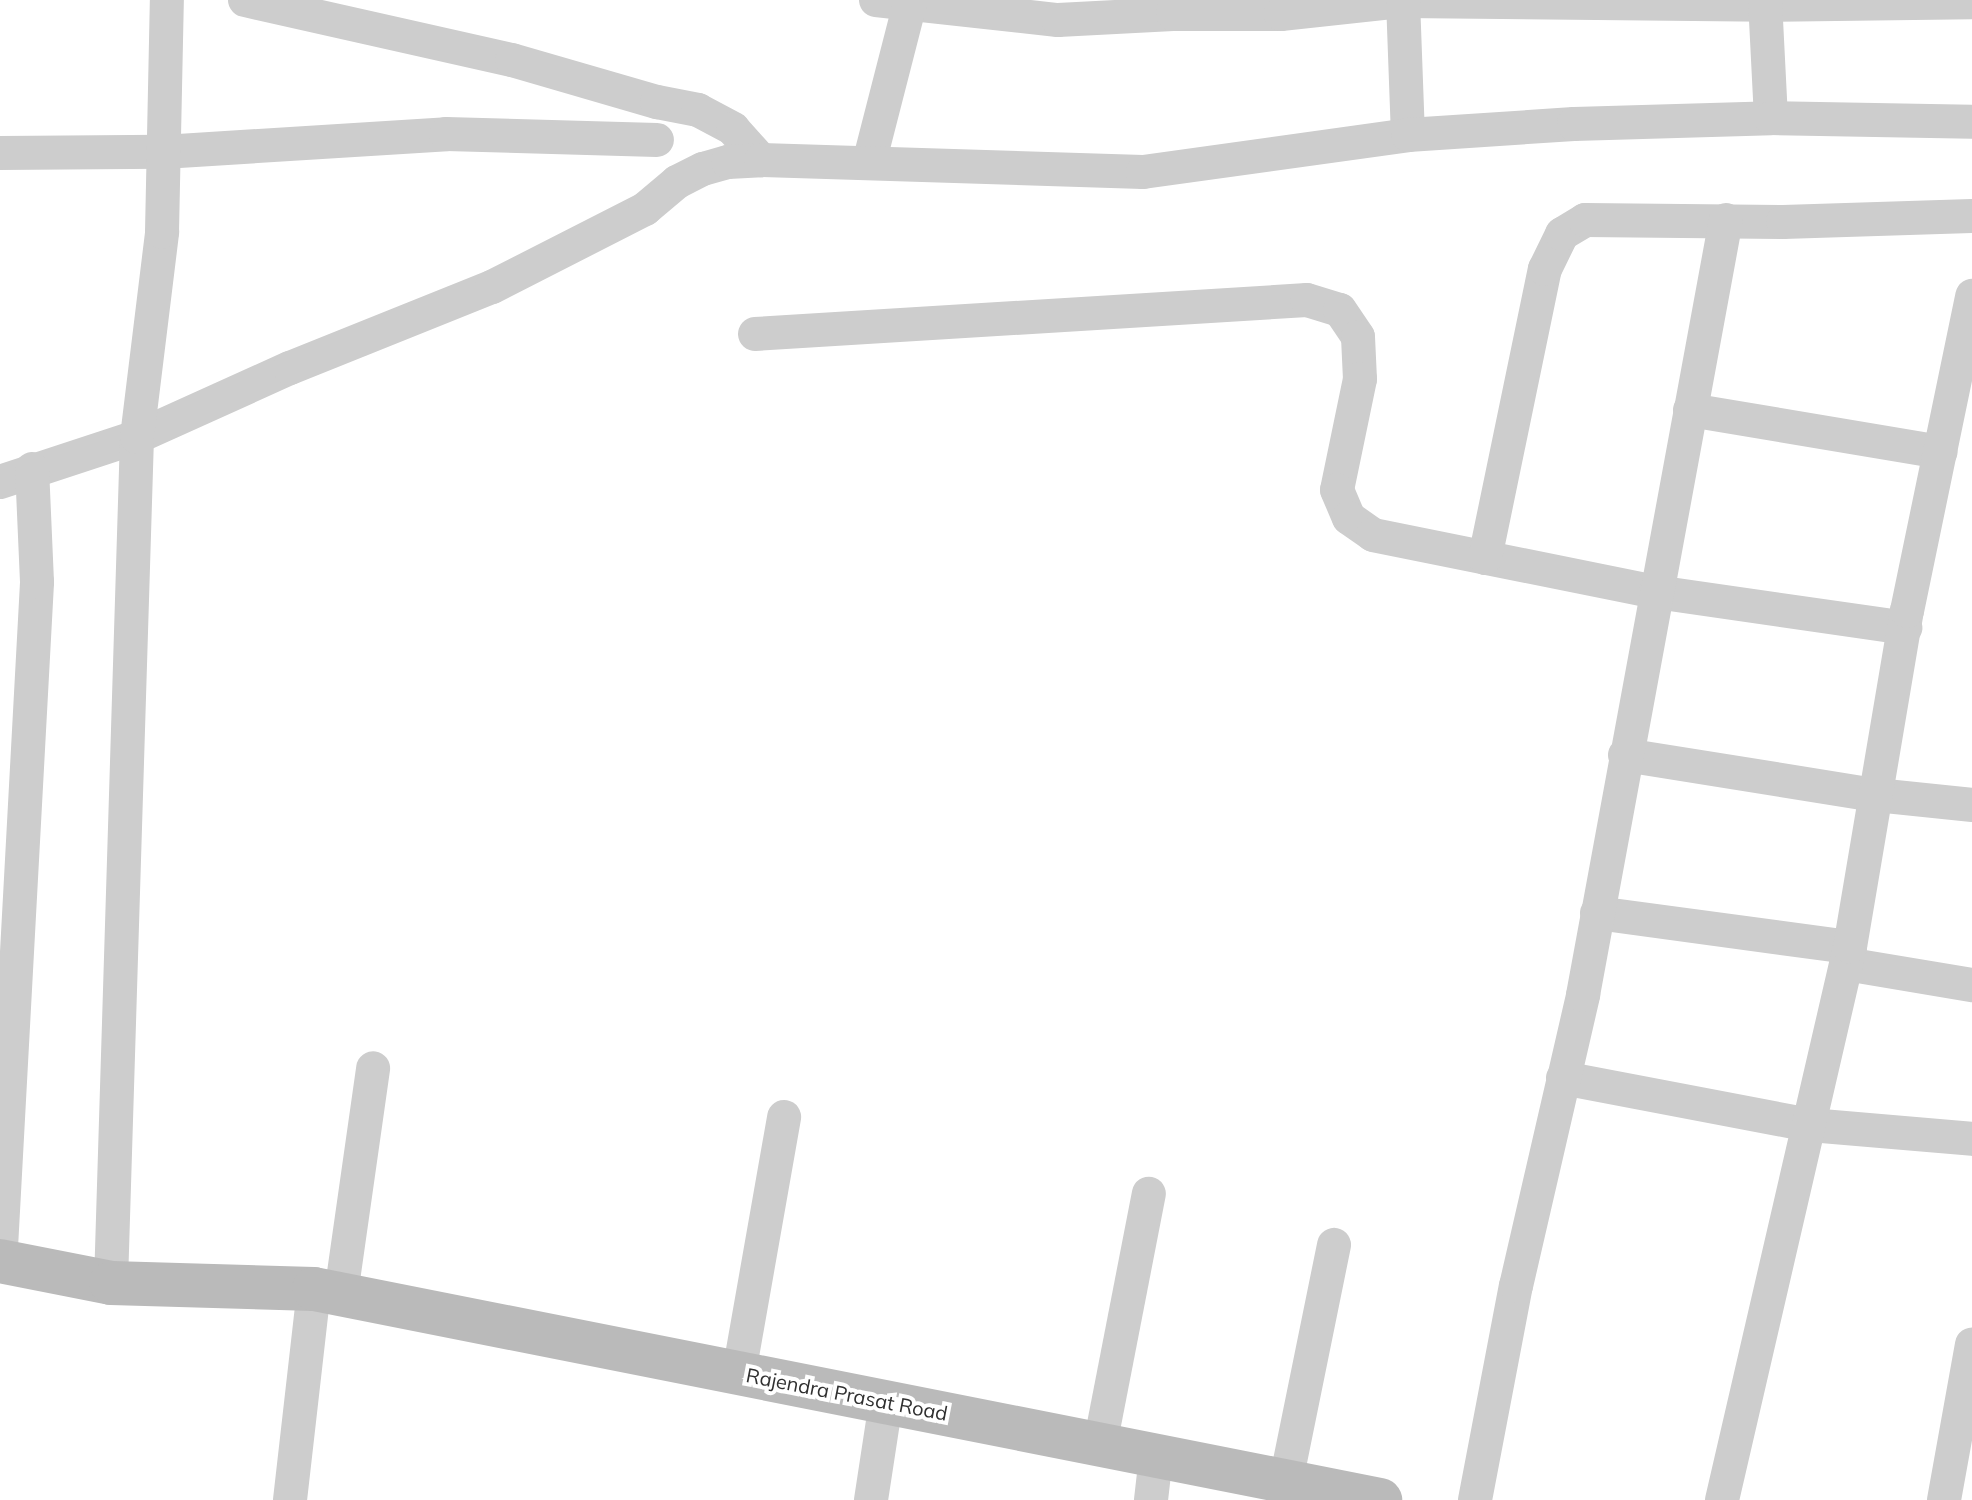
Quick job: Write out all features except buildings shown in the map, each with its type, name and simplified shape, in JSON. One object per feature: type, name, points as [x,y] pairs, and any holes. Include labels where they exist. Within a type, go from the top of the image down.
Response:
[{"type":"street","points":[[111,1283],[137,437],[162,232],[167,0]]},
{"type":"street","points":[[245,0],[512,60],[718,118],[733,129],[761,160]]},
{"type":"street","points":[[876,0],[1058,20],[1174,7],[1281,14],[1403,1],[1972,2]]},
{"type":"street","points":[[1403,1],[1408,135]]},
{"type":"street","points":[[1766,2],[1771,118]]},
{"type":"street","points":[[869,163],[910,3]]},
{"type":"street","points":[[657,140],[674,105]]},
{"type":"street","points":[[0,482],[137,437],[290,368],[492,287],[645,209],[677,182],[703,169],[761,160],[1143,172],[1408,135],[1574,124],[1771,118],[1972,122]]},
{"type":"street","points":[[0,153],[163,152],[446,134],[657,140]]},
{"type":"street","points":[[657,140],[677,182]]},
{"type":"street","points":[[1485,558],[1545,269],[1562,234],[1585,220],[1783,222],[1972,216]]},
{"type":"street","points":[[1475,1500],[1516,1286],[1597,913],[1726,220]]},
{"type":"street","points":[[1722,1500],[1848,956],[1905,628],[1972,296]]},
{"type":"street","points":[[755,334],[1307,300],[1340,310],[1358,337],[1360,379],[1337,490],[1349,518],[1373,535],[1656,592],[1905,628]]},
{"type":"street","points":[[1690,410],[1940,452]]},
{"type":"street","points":[[0,1263],[37,582],[32,469]]},
{"type":"street","points":[[1625,755],[1876,795],[1972,805]]},
{"type":"street","points":[[1597,913],[1848,956],[1972,985]]},
{"type":"street","points":[[290,1500],[327,1291],[373,1068]]},
{"type":"street","points":[[1563,1078],[1810,1125],[1972,1139]]},
{"type":"street","points":[[739,1373],[784,1117]]},
{"type":"street","points":[[1100,1445],[1149,1194]]},
{"type":"street","points":[[1286,1481],[1334,1245]]},
{"type":"street","name":"Rajendra Prasat Road","points":[[0,1263],[111,1283],[327,1291],[1286,1481],[1334,1496],[1380,1500]]},
{"type":"street","points":[[1944,1500],[1972,1344]]},
{"type":"street","points":[[871,1500],[886,1402]]},
{"type":"street","points":[[1151,1500],[1156,1456]]}]
